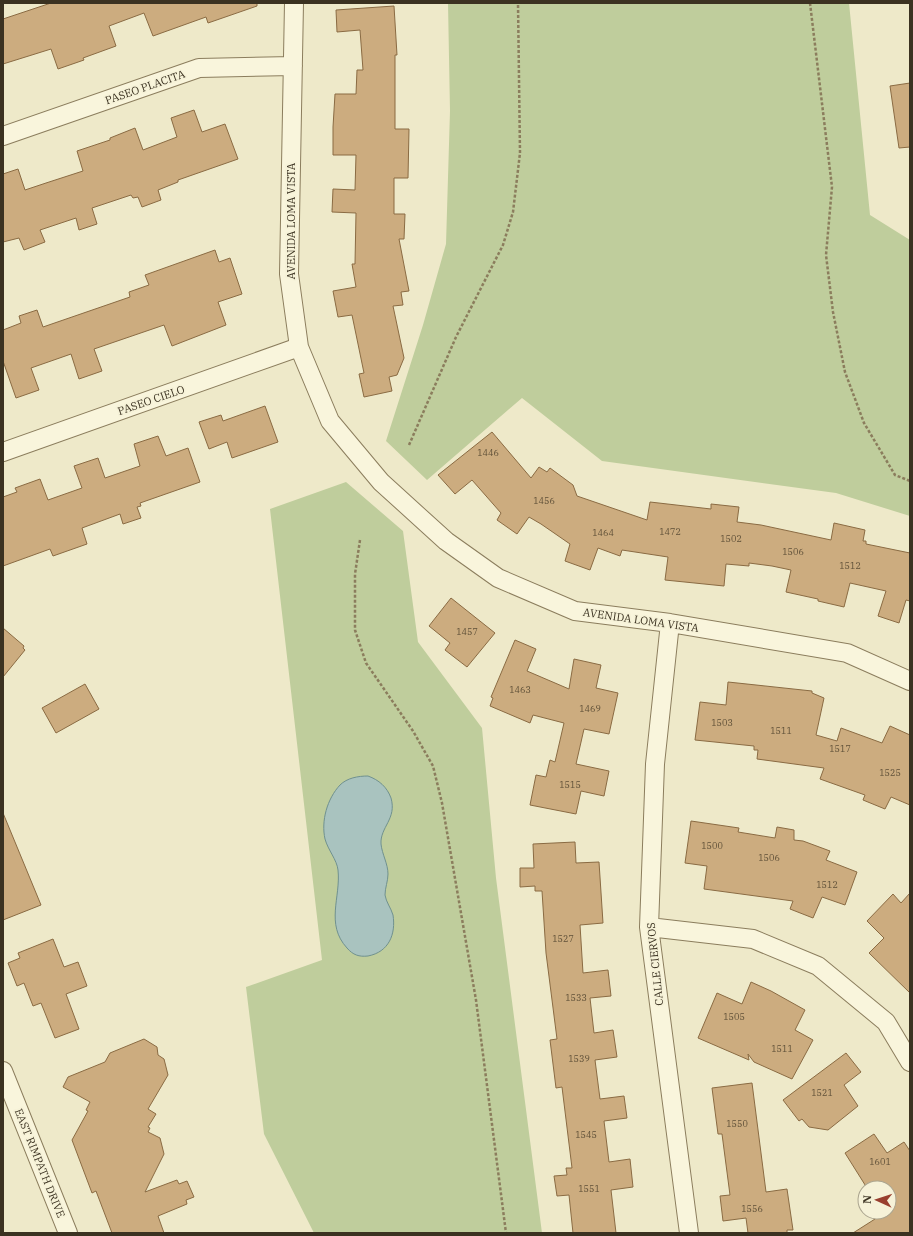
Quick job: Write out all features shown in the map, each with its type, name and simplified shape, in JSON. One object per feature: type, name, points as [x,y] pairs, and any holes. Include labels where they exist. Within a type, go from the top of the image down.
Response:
[{"type":"street","name":"AVENIDA LOMA VISTA","points":[[294,3],[289,274],[299,347],[330,421],[381,482],[446,541],[498,578],[575,611],[670,623],[847,653],[910,681]]},
{"type":"street","name":"PASEO PLACITA","points":[[3,136],[199,68],[293,66]]},
{"type":"street","name":"PASEO CIELO","points":[[3,452],[299,347]]},
{"type":"street","name":"CALLE CIERVOS","points":[[670,623],[654,764],[649,927],[689,1233]]},
{"type":"street","points":[[649,927],[753,939],[818,966],[886,1022],[910,1062]]},
{"type":"street","name":"EAST RIMPATH DRIVE","points":[[3,1071],[68,1233]]},
{"type":"path","points":[[409,444],[456,337],[503,245],[513,212],[520,153],[518,3]]},
{"type":"path","points":[[810,3],[832,187],[826,255],[833,312],[844,365],[864,423],[894,475],[910,481]]},
{"type":"path","points":[[360,540],[355,574],[355,630],[366,663],[413,731],[433,766],[442,803],[476,1000],[506,1233]]},
{"type":"green space","points":[[448,3],[849,3],[870,215],[910,240],[910,516],[836,493],[602,461],[522,398],[427,480],[386,441],[423,325],[446,244],[450,111]]},
{"type":"green space","points":[[346,482],[403,531],[418,642],[482,728],[496,878],[542,1233],[314,1233],[264,1134],[246,987],[322,960],[270,509]]},
{"type":"water","points":[[368,776],[382,784],[391,798],[392,812],[381,838],[381,844],[388,870],[385,895],[393,915],[394,922],[390,941],[386,946],[375,954],[362,956],[354,954],[347,948],[340,939],[337,929],[335,910],[338,870],[336,862],[325,839],[324,825],[328,803],[340,785],[353,778]]},
{"type":"building","points":[[51,3],[257,3],[257,6],[208,23],[206,17],[153,36],[144,13],[109,26],[116,46],[83,58],[84,60],[58,69],[51,49],[3,64],[3,19]]},
{"type":"building","points":[[394,6],[397,55],[395,55],[395,129],[409,129],[408,178],[394,178],[394,214],[405,214],[404,239],[399,239],[409,291],[401,292],[403,305],[393,306],[404,358],[397,375],[389,377],[392,391],[364,397],[359,374],[364,373],[352,315],[338,317],[333,291],[356,287],[352,264],[355,264],[356,213],[332,212],[333,189],[355,190],[356,155],[333,155],[335,94],[356,94],[357,70],[363,70],[360,30],[337,32],[336,10]]},
{"type":"building","points":[[910,83],[910,147],[899,148],[890,86]]},
{"type":"building","points":[[194,110],[202,132],[225,124],[238,159],[178,180],[178,182],[158,190],[161,200],[142,207],[138,197],[133,198],[131,195],[92,208],[97,224],[79,230],[76,218],[40,230],[45,242],[24,250],[19,238],[3,242],[3,174],[18,169],[25,190],[83,171],[77,151],[110,140],[110,138],[135,128],[143,150],[177,137],[171,118]]},
{"type":"building","points":[[215,250],[219,262],[230,258],[242,294],[218,302],[226,325],[172,346],[164,325],[94,349],[102,371],[79,379],[71,354],[31,368],[39,390],[16,398],[3,361],[3,330],[21,323],[19,316],[37,310],[43,327],[130,297],[129,292],[149,285],[145,275]]},
{"type":"building","points":[[265,406],[278,442],[232,458],[227,442],[209,449],[199,422],[221,415],[223,421]]},
{"type":"building","points":[[492,432],[531,478],[539,467],[547,472],[550,468],[573,485],[577,496],[647,520],[650,502],[711,509],[711,504],[739,507],[737,522],[761,525],[831,540],[834,523],[865,530],[863,541],[866,541],[866,544],[910,553],[910,601],[906,600],[899,623],[878,616],[886,591],[850,583],[844,607],[818,601],[818,599],[786,592],[791,570],[772,566],[749,563],[749,566],[726,564],[724,586],[665,580],[668,557],[622,550],[620,556],[598,548],[590,570],[565,561],[570,544],[541,524],[529,517],[517,534],[497,520],[501,513],[472,480],[455,494],[438,475]]},
{"type":"building","points":[[158,436],[166,456],[188,448],[200,482],[140,503],[141,506],[137,507],[141,518],[123,524],[120,514],[82,528],[87,544],[53,556],[50,549],[3,566],[3,497],[17,492],[15,488],[40,479],[48,500],[82,488],[74,466],[98,458],[105,478],[140,466],[134,444]]},
{"type":"building","points":[[451,598],[495,633],[467,667],[445,650],[450,643],[429,626]]},
{"type":"building","points":[[3,628],[24,646],[23,648],[25,650],[3,677]]},
{"type":"building","points":[[515,640],[536,649],[527,671],[569,689],[574,659],[601,665],[596,688],[618,693],[609,734],[584,729],[576,764],[609,771],[604,796],[581,791],[576,814],[530,805],[536,775],[546,777],[550,760],[555,762],[564,723],[533,715],[530,723],[490,706],[493,698],[491,697]]},
{"type":"building","points":[[728,682],[812,691],[812,693],[824,698],[816,735],[837,741],[841,728],[882,743],[890,726],[910,735],[910,805],[891,797],[885,809],[863,800],[865,795],[820,779],[824,768],[757,759],[758,750],[754,750],[754,746],[695,740],[700,702],[726,705]]},
{"type":"building","points":[[85,684],[99,709],[56,733],[42,708]]},
{"type":"building","points":[[3,813],[41,905],[3,920]]},
{"type":"building","points":[[691,821],[739,828],[738,832],[775,838],[777,827],[794,830],[794,840],[803,841],[830,851],[826,860],[857,872],[845,905],[822,897],[813,918],[790,909],[793,901],[704,889],[707,866],[685,863]]},
{"type":"building","points":[[575,842],[576,863],[599,862],[603,923],[580,925],[583,973],[608,970],[611,996],[590,998],[594,1033],[613,1030],[617,1057],[595,1060],[600,1099],[624,1096],[627,1118],[604,1121],[609,1162],[630,1159],[633,1187],[611,1190],[616,1233],[573,1233],[569,1195],[557,1196],[554,1176],[567,1175],[566,1168],[572,1168],[562,1087],[556,1088],[550,1040],[557,1039],[546,953],[542,891],[535,891],[535,886],[520,887],[520,868],[534,868],[533,844]]},
{"type":"building","points":[[910,893],[910,993],[869,953],[884,938],[867,921],[893,894],[901,903]]},
{"type":"building","points":[[53,939],[64,967],[78,962],[87,986],[66,994],[79,1029],[55,1038],[41,1003],[33,1006],[24,983],[17,986],[8,963],[20,958],[18,953]]},
{"type":"building","points":[[751,982],[771,991],[805,1010],[795,1030],[813,1040],[792,1079],[754,1062],[748,1054],[749,1060],[698,1038],[717,993],[742,1004]]},
{"type":"building","points":[[144,1039],[157,1047],[158,1055],[164,1059],[168,1075],[148,1109],[156,1114],[148,1127],[150,1128],[148,1132],[160,1138],[164,1154],[145,1192],[177,1180],[179,1184],[187,1181],[194,1197],[186,1200],[187,1204],[158,1216],[164,1233],[112,1233],[96,1191],[92,1193],[72,1140],[88,1111],[86,1110],[90,1102],[63,1087],[68,1077],[105,1062],[110,1053]]},
{"type":"building","points":[[846,1053],[861,1072],[844,1085],[858,1106],[828,1130],[809,1127],[802,1119],[799,1121],[783,1100]]},
{"type":"building","points":[[752,1083],[766,1192],[787,1189],[793,1230],[787,1230],[787,1233],[748,1233],[746,1218],[723,1221],[720,1196],[730,1195],[722,1134],[718,1134],[712,1088]]},
{"type":"building","points":[[874,1134],[887,1153],[904,1142],[910,1151],[910,1233],[853,1233],[873,1220],[897,1220],[897,1180],[862,1180],[845,1153]]}]
